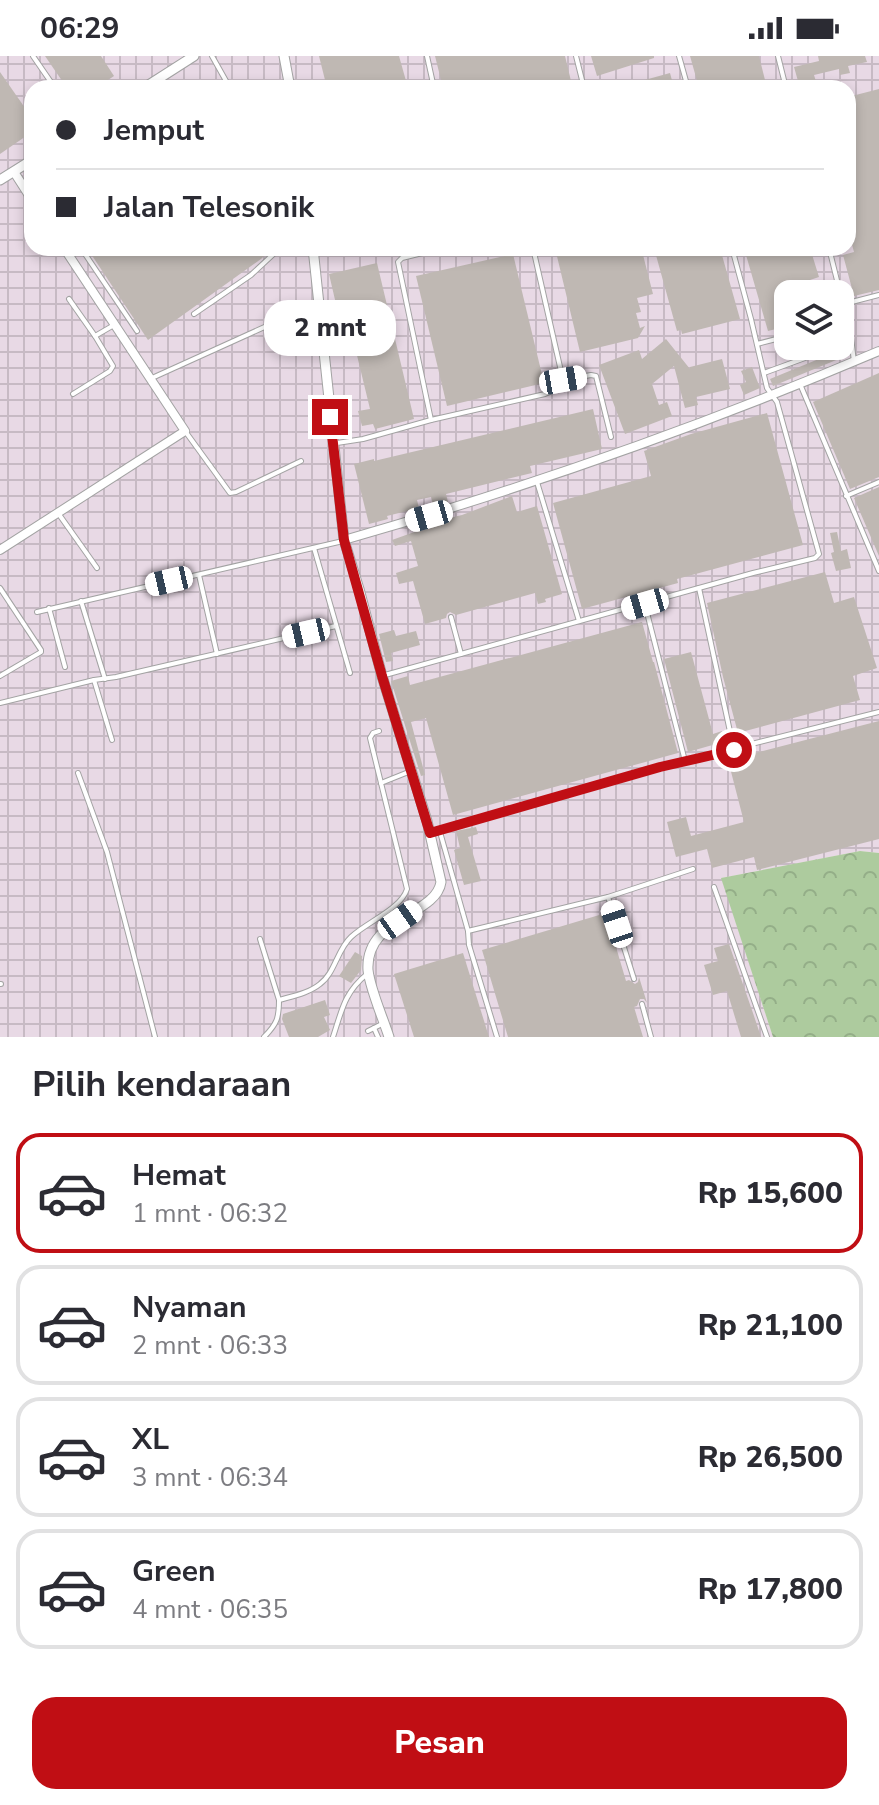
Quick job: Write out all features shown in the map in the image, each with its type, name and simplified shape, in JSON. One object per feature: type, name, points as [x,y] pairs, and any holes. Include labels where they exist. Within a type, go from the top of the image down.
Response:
[{"type":"street","points":[[156,80],[194,56]]},
{"type":"street","points":[[284,56],[288,80]]},
{"type":"street","points":[[0,180],[24,165]]},
{"type":"street","points":[[14,172],[24,188]]},
{"type":"street","points":[[0,550],[185,431],[69,256]]},
{"type":"street","points":[[314,256],[344,540],[411,771],[435,832],[441,886],[435,896],[385,930],[369,955],[368,973],[379,1026],[389,1037]]},
{"type":"street","points":[[344,540],[537,482],[800,384],[879,351]]},
{"type":"lane","points":[[33,56],[50,80]]},
{"type":"lane","points":[[212,56],[226,80]]},
{"type":"lane","points":[[427,56],[432,80]]},
{"type":"lane","points":[[576,56],[582,80]]},
{"type":"lane","points":[[679,56],[686,80]]},
{"type":"lane","points":[[778,56],[784,80]]},
{"type":"lane","points":[[86,256],[137,331]]},
{"type":"lane","points":[[194,314],[251,275],[271,256]]},
{"type":"lane","points":[[412,256],[398,262],[431,420]]},
{"type":"lane","points":[[535,256],[563,380]]},
{"type":"lane","points":[[382,676],[815,558],[819,554],[777,402],[767,388],[734,256]]},
{"type":"lane","points":[[831,256],[838,280]]},
{"type":"lane","points":[[854,301],[879,295]]},
{"type":"lane","points":[[69,299],[113,366],[73,394]]},
{"type":"lane","points":[[150,379],[280,320]]},
{"type":"lane","points":[[95,336],[114,324]]},
{"type":"lane","points":[[757,344],[774,340]]},
{"type":"lane","points":[[764,373],[799,360]]},
{"type":"lane","points":[[333,444],[545,394],[557,389],[563,380],[591,375],[596,376],[611,437]]},
{"type":"lane","points":[[800,384],[879,571]]},
{"type":"lane","points":[[185,431],[230,493],[301,461]]},
{"type":"lane","points":[[537,482],[579,622]]},
{"type":"lane","points":[[846,496],[879,482]]},
{"type":"lane","points":[[58,513],[97,568]]},
{"type":"lane","points":[[37,612],[344,540]]},
{"type":"lane","points":[[314,548],[350,673]]},
{"type":"lane","points":[[198,574],[217,654]]},
{"type":"lane","points":[[0,588],[41,651],[0,676]]},
{"type":"lane","points":[[699,588],[734,750]]},
{"type":"lane","points":[[81,601],[105,679]]},
{"type":"lane","points":[[645,604],[685,761]]},
{"type":"lane","points":[[49,608],[65,667]]},
{"type":"lane","points":[[451,617],[461,654]]},
{"type":"lane","points":[[0,703],[336,626]]},
{"type":"lane","points":[[94,680],[112,740]]},
{"type":"lane","points":[[497,1037],[469,945],[468,931],[435,832],[685,761],[879,712]]},
{"type":"lane","points":[[279,1000],[312,990],[324,982],[349,939],[400,902],[406,894],[370,738],[379,731]]},
{"type":"lane","points":[[381,783],[411,771]]},
{"type":"lane","points":[[78,773],[107,852],[155,1037]]},
{"type":"lane","points":[[468,931],[608,897],[693,869]]},
{"type":"lane","points":[[714,887],[767,1037]]},
{"type":"lane","points":[[608,897],[634,979]]},
{"type":"lane","points":[[260,939],[279,1000],[279,1017],[264,1037]]},
{"type":"lane","points":[[333,1037],[353,986],[368,973]]},
{"type":"lane","points":[[642,1004],[651,1037]]},
{"type":"lane","points":[[368,1031],[379,1026],[378,1037]]},
{"type":"shaded area","points":[[0,56],[879,56],[879,853],[860,851],[722,878],[773,1037],[0,1037]]},
{"type":"green space","points":[[860,851],[879,853],[879,1037],[773,1037],[721,878]]},
{"type":"building","points":[[45,56],[101,56],[114,76],[108,80],[62,80]]},
{"type":"building","points":[[319,56],[399,56],[406,80],[325,80]]},
{"type":"building","points":[[435,56],[565,56],[571,80],[441,80]]},
{"type":"building","points":[[591,56],[654,56],[654,58],[597,76]]},
{"type":"building","points":[[690,56],[759,56],[765,80],[697,80]]},
{"type":"building","points":[[818,56],[865,56],[867,62],[848,66],[850,73],[840,75],[839,69],[814,75],[816,80],[798,80],[794,67],[819,61]]},
{"type":"building","points":[[0,72],[24,106],[24,138],[0,154]]},
{"type":"building","points":[[670,73],[672,80],[645,80]]},
{"type":"building","points":[[879,89],[879,290],[854,296],[854,280],[850,280],[843,256],[856,256],[856,95]]},
{"type":"building","points":[[92,256],[264,256],[261,259],[148,340]]},
{"type":"building","points":[[513,256],[544,383],[447,406],[416,276]]},
{"type":"building","points":[[557,256],[643,256],[653,294],[637,298],[641,312],[636,313],[640,328],[645,326],[638,338],[580,352]]},
{"type":"building","points":[[656,256],[722,256],[740,319],[682,334],[681,330],[677,331]]},
{"type":"building","points":[[746,256],[812,256],[819,277],[774,280],[774,330],[768,331]]},
{"type":"building","points":[[377,263],[414,419],[375,429],[373,424],[362,426],[358,411],[370,409],[354,343],[338,347],[331,319],[339,317],[329,274]]},
{"type":"building","points":[[666,339],[690,369],[722,359],[730,389],[696,397],[698,405],[685,408],[674,366],[652,384],[659,405],[667,402],[672,416],[625,434],[599,365],[639,350],[642,359]]},
{"type":"building","points":[[816,360],[836,360],[773,386],[770,379]]},
{"type":"building","points":[[752,367],[760,388],[744,395],[740,385],[746,382],[741,371]]},
{"type":"building","points":[[879,373],[879,477],[850,489],[813,402]]},
{"type":"building","points":[[593,409],[602,449],[530,466],[532,473],[446,494],[448,502],[433,506],[431,497],[417,500],[419,508],[369,524],[354,464]]},
{"type":"building","points":[[767,413],[803,545],[582,609],[553,503],[651,476],[644,451]]},
{"type":"building","points":[[879,487],[879,556],[854,498]]},
{"type":"building","points":[[512,496],[517,512],[537,506],[562,594],[538,604],[535,593],[456,615],[450,612],[446,618],[425,624],[413,581],[399,584],[396,573],[418,566],[411,541],[395,546],[392,540]]},
{"type":"building","points":[[837,532],[841,551],[847,549],[851,568],[836,571],[830,533]]},
{"type":"building","points":[[825,572],[834,603],[854,597],[877,668],[853,676],[860,700],[738,733],[707,603]]},
{"type":"building","points":[[642,622],[678,753],[453,815],[426,718],[411,722],[425,775],[421,776],[391,681],[408,676],[410,685]]},
{"type":"building","points":[[394,630],[396,636],[416,631],[420,645],[391,653],[393,661],[386,662],[379,634]]},
{"type":"building","points":[[691,652],[713,734],[722,731],[724,738],[715,740],[716,744],[688,752],[664,659]]},
{"type":"building","points":[[879,721],[879,839],[757,870],[754,857],[712,868],[707,849],[676,857],[667,822],[686,817],[691,836],[744,822],[728,760]]},
{"type":"building","points":[[476,827],[478,834],[468,837],[481,881],[464,885],[454,850],[460,848],[456,831]]},
{"type":"building","points":[[606,913],[626,981],[635,984],[639,977],[647,1003],[640,999],[634,1007],[643,1037],[508,1037],[482,950]]},
{"type":"building","points":[[729,944],[761,1037],[741,1037],[727,991],[713,995],[704,965],[718,961],[714,948]]},
{"type":"building","points":[[355,952],[362,956],[361,970],[351,983],[339,976]]},
{"type":"building","points":[[463,953],[489,1037],[414,1037],[394,974]]},
{"type":"building","points":[[325,1000],[330,1015],[324,1017],[330,1030],[318,1037],[289,1037],[283,1014]]},
{"type":"route","points":[[330,417],[344,540],[430,833],[660,767],[734,750]]}]
